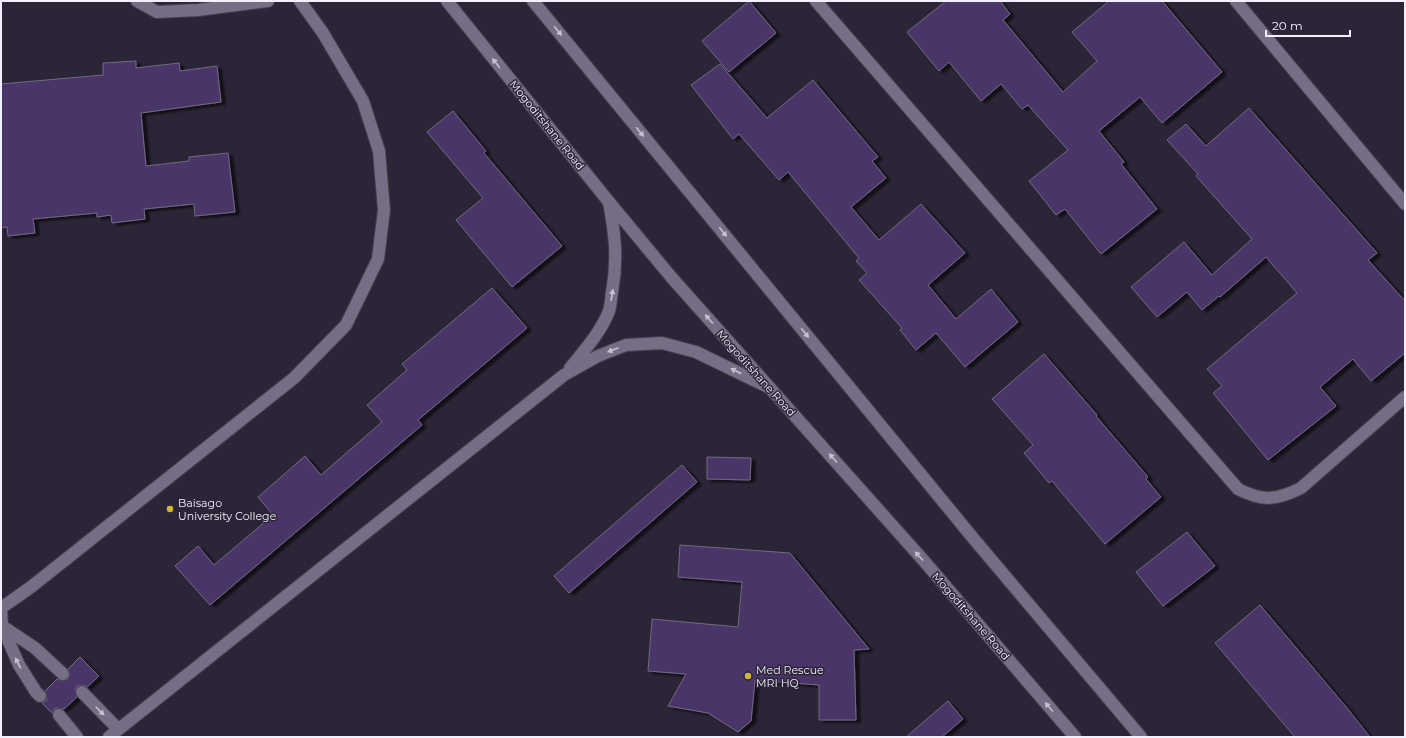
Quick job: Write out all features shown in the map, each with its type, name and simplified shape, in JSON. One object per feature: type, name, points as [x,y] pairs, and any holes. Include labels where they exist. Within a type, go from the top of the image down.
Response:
[{"type":"street","points":[[137,1],[157,12],[198,6],[268,1]]},
{"type":"street","points":[[40,696],[19,665],[2,626],[1,608],[31,587],[294,378],[346,325],[378,259],[384,210],[379,150],[363,101],[323,33],[300,1]]},
{"type":"street","name":"Mogoditshane Road","points":[[447,1],[672,278],[924,561],[1075,737]]},
{"type":"street","points":[[533,1],[973,538],[1141,737]]},
{"type":"street","points":[[816,1],[1238,489],[1252,496],[1268,499],[1286,496],[1301,488],[1405,397]]},
{"type":"street","points":[[1236,1],[1405,204]]},
{"type":"street","points":[[564,375],[594,339],[609,310],[615,274],[616,253],[615,235],[609,202]]},
{"type":"street","points":[[82,692],[114,733],[564,375],[598,356],[626,345],[662,343],[696,352],[771,389]]},
{"type":"street","points":[[2,626],[35,648],[62,674]]},
{"type":"street","points":[[58,714],[77,737]]},
{"type":"building","points":[[749,1],[776,33],[729,72],[702,41]]},
{"type":"building","points":[[946,1],[1000,1],[1010,14],[1003,20],[1063,92],[1097,61],[1072,32],[1109,1],[1162,1],[1222,72],[1162,123],[1140,97],[1099,131],[1124,162],[1121,164],[1157,209],[1101,254],[1065,209],[1056,215],[1029,181],[1068,150],[1028,105],[1022,109],[1001,84],[981,101],[949,62],[939,71],[907,32]]},
{"type":"building","points":[[136,61],[136,68],[179,63],[180,71],[217,66],[221,102],[141,113],[146,166],[189,161],[189,157],[228,153],[235,212],[195,216],[194,204],[144,209],[145,219],[112,223],[111,215],[97,217],[97,213],[33,219],[35,233],[8,236],[7,227],[1,228],[1,84],[103,75],[103,63]]},
{"type":"building","points":[[720,64],[767,118],[813,80],[878,157],[872,161],[886,178],[851,207],[879,240],[921,204],[965,253],[928,285],[956,319],[991,289],[1018,322],[965,367],[936,333],[916,350],[900,330],[902,328],[859,280],[867,273],[856,261],[859,258],[788,172],[779,180],[739,134],[733,139],[691,85]]},
{"type":"building","points":[[1249,108],[1377,253],[1368,260],[1405,301],[1405,353],[1371,381],[1353,359],[1320,387],[1336,406],[1268,460],[1213,393],[1222,386],[1207,369],[1297,293],[1266,257],[1220,297],[1219,296],[1202,310],[1187,292],[1157,317],[1131,287],[1184,242],[1212,275],[1252,239],[1196,176],[1198,174],[1167,140],[1186,124],[1206,146]]},
{"type":"building","points":[[453,111],[486,151],[484,153],[562,246],[512,287],[456,220],[483,198],[427,132]]},
{"type":"building","points":[[492,288],[527,328],[418,420],[422,425],[210,605],[175,566],[198,546],[214,565],[273,515],[258,497],[305,456],[321,475],[382,422],[367,405],[407,370],[402,364]]},
{"type":"building","points":[[1044,354],[1148,477],[1146,479],[1161,497],[1105,544],[1052,481],[1049,483],[1024,453],[1033,445],[992,399]]},
{"type":"building","points":[[707,457],[751,458],[750,480],[707,479]]},
{"type":"building","points":[[682,465],[697,482],[569,593],[554,576]]},
{"type":"building","points":[[1187,532],[1215,566],[1163,606],[1136,572]]},
{"type":"building","points":[[680,545],[790,553],[869,649],[854,650],[856,720],[819,720],[819,685],[755,680],[751,721],[738,732],[708,713],[668,706],[686,674],[648,671],[652,619],[738,627],[742,582],[678,577]]},
{"type":"building","points":[[1260,605],[1370,737],[1295,737],[1215,643]]},
{"type":"building","points":[[80,657],[99,676],[87,687],[84,685],[77,686],[75,690],[77,697],[64,709],[54,709],[52,713],[42,703],[46,701],[47,698],[45,691],[57,679],[62,681],[68,679],[70,675],[68,669]]},
{"type":"building","points":[[948,701],[963,719],[942,737],[906,737]]},
{"type":"place","name":"Baisago University College","points":[[170,509]]},
{"type":"place","name":"Med Rescue MRI HQ","points":[[748,676]]}]
